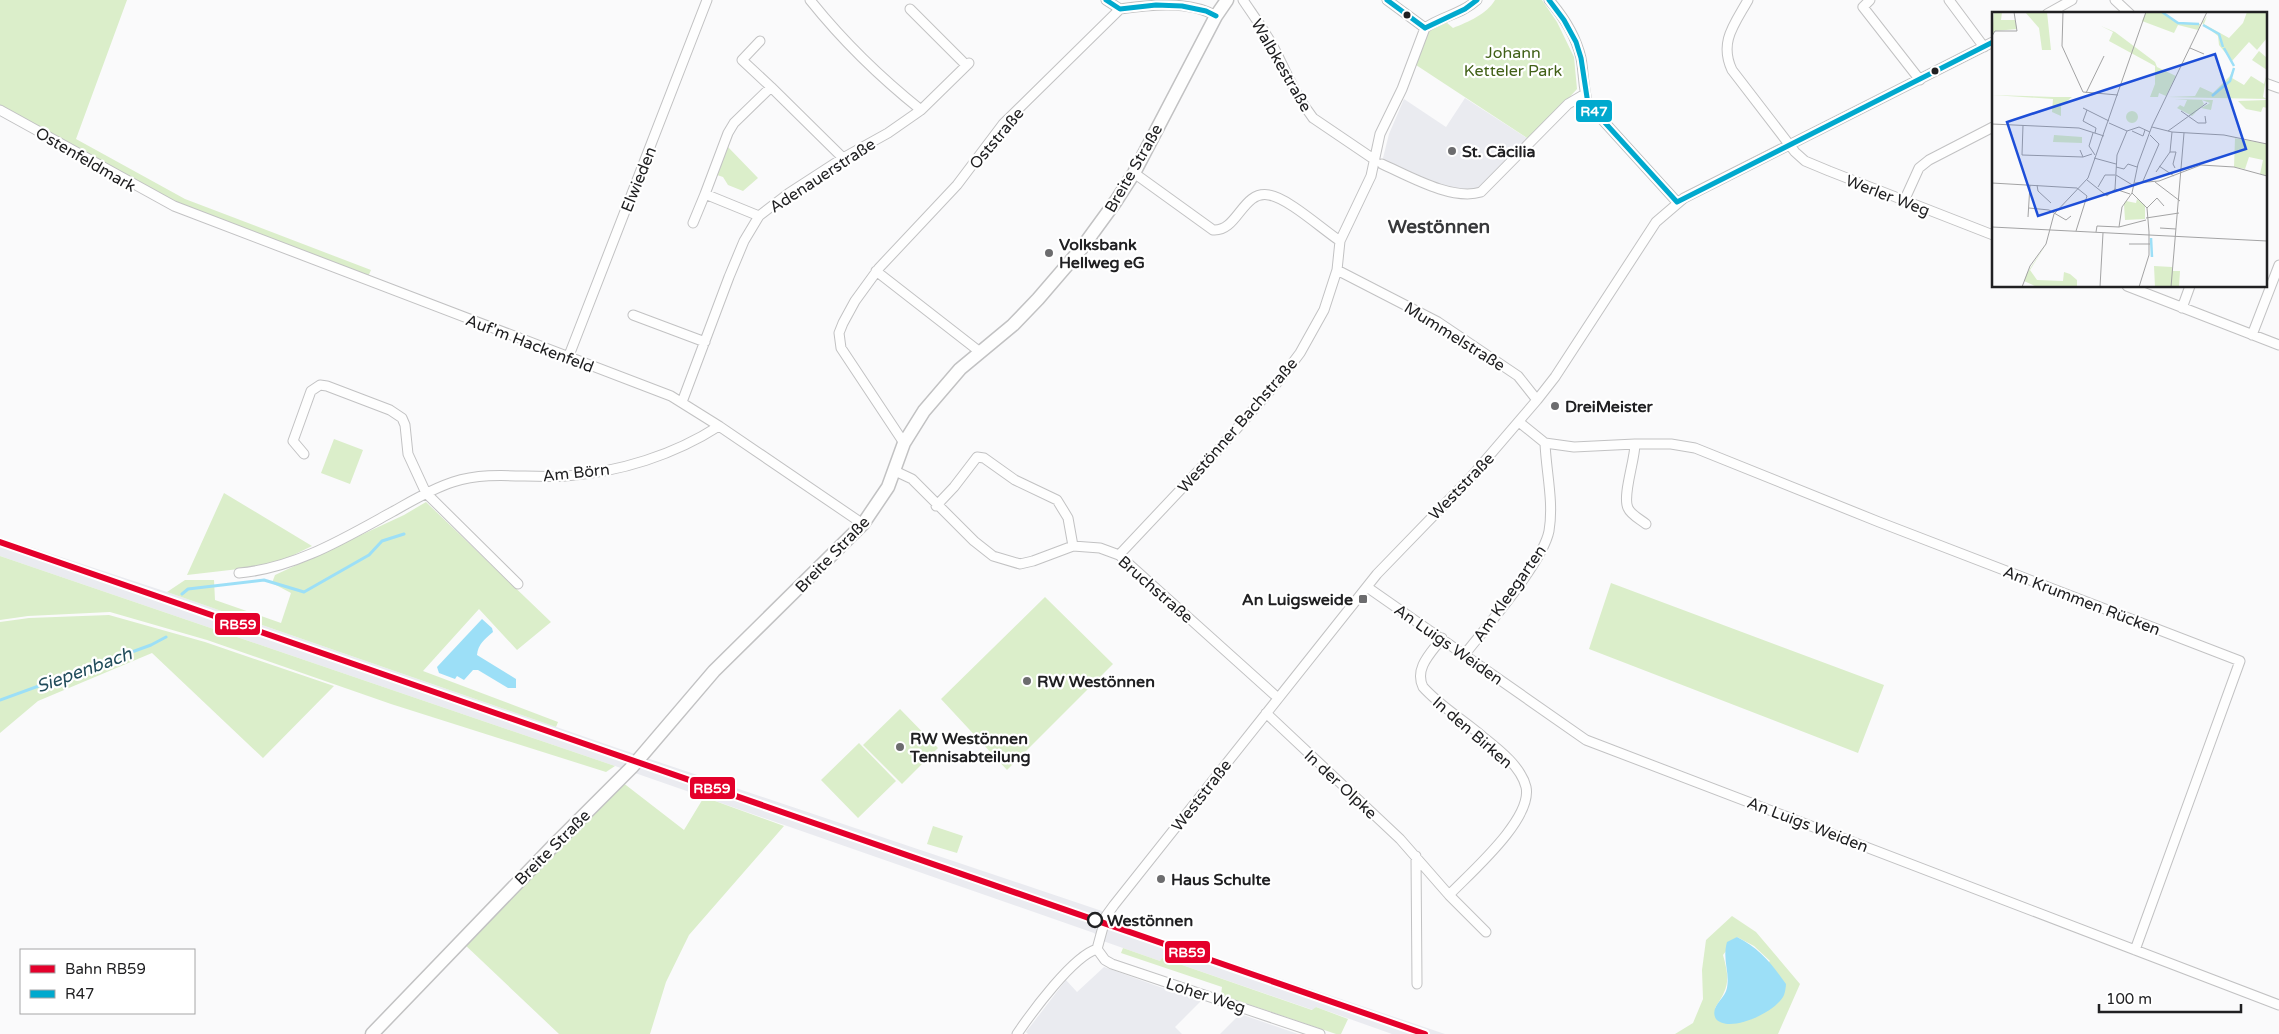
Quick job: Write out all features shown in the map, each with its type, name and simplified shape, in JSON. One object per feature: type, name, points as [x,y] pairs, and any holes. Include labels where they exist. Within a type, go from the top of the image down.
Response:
[{"type":"street","name":"Elwieden","points":[[568,358],[707,0]]},
{"type":"street","points":[[810,0],[823,16],[898,91],[921,110]]},
{"type":"street","points":[[1106,0],[1120,9],[1187,6],[1216,16]]},
{"type":"street","name":"Breite Straße","points":[[375,1031],[546,852],[632,767],[714,671],[863,524],[888,487],[904,443],[935,397],[960,369],[1013,325],[1081,249],[1134,173],[1216,16],[1227,0]]},
{"type":"street","name":"Walbkestraße","points":[[1243,0],[1273,47],[1290,85],[1309,113],[1333,132],[1378,162],[1450,192],[1465,195],[1481,192],[1568,104],[1585,94]]},
{"type":"street","points":[[1387,0],[1425,28],[1434,22],[1459,13],[1477,0]]},
{"type":"street","points":[[1549,0],[1571,33],[1580,56],[1588,104],[1677,202]]},
{"type":"street","name":"Werler Weg","points":[[1748,0],[1727,43],[1726,57],[1732,70],[1789,145],[1805,161],[1992,235]]},
{"type":"street","points":[[1870,0],[1862,7],[1920,80]]},
{"type":"street","points":[[1949,0],[1984,47]]},
{"type":"street","points":[[2051,12],[2072,0]]},
{"type":"street","points":[[2115,0],[2128,12]]},
{"type":"street","name":"Adenauerstraße","points":[[682,402],[729,277],[744,241],[759,216],[789,193],[843,158],[888,133],[921,110],[968,64],[910,9]]},
{"type":"street","name":"Oststraße","points":[[904,443],[841,348],[839,340],[843,323],[855,301],[876,271],[957,185],[1003,124],[1120,9]]},
{"type":"street","name":"Westönner Bachstraße","points":[[1119,555],[1217,451],[1282,377],[1300,353],[1324,310],[1337,270],[1340,240],[1378,162],[1380,134],[1402,89],[1425,28]]},
{"type":"street","points":[[760,41],[742,60],[843,158]]},
{"type":"street","name":"Weststraße","points":[[1097,949],[1106,916],[1377,574],[1471,477],[1555,377],[1656,222],[1677,202],[1992,43]]},
{"type":"street","points":[[2266,82],[2279,88]]},
{"type":"street","points":[[693,223],[731,128],[771,87]]},
{"type":"street","name":"Ostenfeldmark","points":[[0,110],[174,206]]},
{"type":"street","points":[[1904,201],[1919,168],[1929,160],[1992,128]]},
{"type":"street","points":[[1134,173],[1213,230],[1224,228],[1254,197],[1261,194],[1270,195],[1286,202],[1340,240]]},
{"type":"street","points":[[705,194],[759,216]]},
{"type":"street","name":"Auf'm Hackenfeld","points":[[174,206],[682,402],[863,524]]},
{"type":"street","points":[[2252,335],[2279,265]]},
{"type":"street","name":"Mummelstraße","points":[[1337,270],[1438,322],[1518,376],[1537,400]]},
{"type":"street","points":[[876,271],[980,352]]},
{"type":"street","points":[[2132,288],[2279,345]]},
{"type":"street","points":[[2182,308],[2189,288]]},
{"type":"street","points":[[633,315],[705,342]]},
{"type":"street","points":[[304,454],[293,441],[311,390],[320,386],[327,386],[390,410],[402,418],[406,432],[408,454],[426,493],[518,584]]},
{"type":"street","points":[[1519,422],[1545,442]]},
{"type":"street","name":"Am Börn","points":[[239,573],[267,571],[286,565],[345,538],[426,493],[452,482],[478,475],[566,476],[628,466],[669,452],[719,426]]},
{"type":"street","name":"Am Krummen Rücken","points":[[1545,442],[1574,447],[1671,444],[1695,448],[2240,661],[2135,950]]},
{"type":"street","name":"Am Kleegarten","points":[[1466,654],[1526,573],[1546,539],[1550,510],[1545,442]]},
{"type":"street","points":[[1635,444],[1635,456],[1627,504],[1631,513],[1646,524]]},
{"type":"street","points":[[936,506],[954,487],[977,457],[984,458],[1015,480],[1057,500],[1068,518],[1073,546]]},
{"type":"street","name":"Bruchstraße","points":[[894,471],[912,480],[936,506],[982,548],[993,556],[1008,562],[1020,564],[1033,562],[1073,546],[1100,548],[1119,555],[1278,698]]},
{"type":"street","name":"An Luigs Weiden","points":[[1367,587],[1466,654],[1586,740],[2279,1005]]},
{"type":"street","name":"In den Birken","points":[[1442,638],[1421,666],[1420,680],[1423,687],[1507,759],[1521,776],[1527,795],[1524,806],[1514,825],[1449,895]]},
{"type":"street","name":"In der Olpke","points":[[1266,713],[1416,856],[1449,895],[1486,932]]},
{"type":"street","points":[[1416,856],[1417,984]]},
{"type":"street","points":[[1016,1034],[1031,1013],[1082,957],[1097,949]]},
{"type":"street","name":"Loher Weg","points":[[1097,949],[1105,960],[1112,964],[1320,1034]]},
{"type":"shaded area","name":"St. Cäcilia","points":[[1465,98],[1530,140],[1479,190],[1470,192],[1441,186],[1382,162],[1389,134],[1404,99],[1446,127]]},
{"type":"shaded area","points":[[0,537],[167,592],[620,749],[1102,911],[1109,921],[1445,1034],[1392,1034],[1316,1007],[1313,1010],[1162,958],[1160,961],[1103,941],[1094,933],[615,766],[0,556]]},
{"type":"shaded area","points":[[1104,967],[1201,1001],[1175,1027],[1182,1034],[1028,1034],[1026,1032],[1066,980],[1077,992]]},
{"type":"shaded area","points":[[1240,1014],[1243,1015],[1298,1034],[1220,1034]]},
{"type":"green space","points":[[0,0],[127,0],[76,139],[185,199],[371,270],[367,279],[175,203],[0,105]]},
{"type":"green space","name":"Johann Ketteler Park","points":[[1495,0],[1542,0],[1557,22],[1574,57],[1577,89],[1530,140],[1416,65],[1428,30],[1446,22],[1453,28],[1465,23],[1477,17],[1492,5]]},
{"type":"green space","points":[[728,147],[758,178],[743,191],[728,185],[723,177],[717,175]]},
{"type":"green space","points":[[334,439],[363,450],[350,484],[321,473]]},
{"type":"green space","points":[[224,493],[312,546],[273,565],[187,575]]},
{"type":"green space","points":[[426,502],[551,622],[517,650],[479,609],[423,671],[558,722],[556,727],[167,592],[185,580],[214,580],[215,600],[281,623],[291,593],[272,583],[275,575],[404,515]]},
{"type":"green space","points":[[0,556],[615,766],[606,772],[391,704],[207,640],[110,612],[28,616],[0,620]]},
{"type":"green space","points":[[1611,583],[1884,685],[1858,753],[1589,649]]},
{"type":"green space","name":"RW Westönnen","points":[[1045,597],[1113,664],[1007,770],[941,699]]},
{"type":"green space","points":[[109,615],[205,642],[334,686],[263,758],[152,653],[38,701],[0,733],[0,622],[29,618]]},
{"type":"green space","name":"RW Westönnen Tennisabteilung","points":[[900,709],[938,748],[902,784],[863,745]]},
{"type":"green space","points":[[859,743],[896,781],[858,818],[821,780]]},
{"type":"green space","points":[[622,782],[684,830],[704,797],[784,826],[689,935],[666,982],[650,1034],[559,1034],[463,943]]},
{"type":"green space","points":[[933,826],[963,836],[957,853],[927,844]]},
{"type":"green space","points":[[1732,916],[1756,932],[1800,984],[1778,1034],[1675,1034],[1693,1023],[1703,999],[1702,970],[1706,940]],"holes":[[[1737,937],[1754,946],[1770,961],[1715,1008],[1726,989],[1727,983],[1727,971],[1723,955]]]},
{"type":"green space","points":[[1123,948],[1160,961],[1162,958],[1312,1010],[1316,1007],[1348,1019],[1341,1034],[1336,1034],[1221,995],[1222,987],[1121,953]]},
{"type":"water","points":[[482,619],[492,628],[493,632],[480,645],[477,655],[516,679],[516,688],[508,688],[478,670],[473,670],[464,680],[457,676],[455,679],[439,673],[437,667]]},
{"type":"water","points":[[1737,937],[1752,946],[1764,957],[1786,984],[1786,988],[1780,1002],[1763,1014],[1741,1022],[1722,1023],[1716,1019],[1714,1011],[1727,988],[1728,976],[1725,954],[1727,942]]},
{"type":"waterway","points":[[182,594],[188,589],[264,580],[304,592],[369,555],[382,541],[404,534]]},
{"type":"waterway","name":"Siepenbach","points":[[0,700],[151,645],[166,637]]},
{"type":"rail line","name":"RB59","points":[[0,542],[1425,1034]]},
{"type":"transit line","name":"R47","points":[[1106,0],[1120,9],[1156,5],[1182,6],[1206,11],[1216,16]]},
{"type":"transit line","name":"R47","points":[[1387,0],[1425,28]]},
{"type":"transit line","name":"R47","points":[[1425,28],[1465,9],[1477,0]]},
{"type":"transit line","name":"R47","points":[[1549,0],[1564,20],[1576,42],[1581,58],[1588,104],[1677,202]]},
{"type":"transit line","name":"R47","points":[[1677,202],[1992,43]]},
{"type":"place","name":"St. Cäcilia","points":[[1452,151]]},
{"type":"place","name":"Volksbank Hellweg eG","points":[[1049,253]]},
{"type":"place","name":"DreiMeister","points":[[1555,406]]},
{"type":"place","name":"An Luigsweide","points":[[1363,599]]},
{"type":"place","name":"RW Westönnen","points":[[1027,681]]},
{"type":"place","name":"RW Westönnen Tennisabteilung","points":[[900,747]]},
{"type":"place","name":"Haus Schulte","points":[[1161,879]]},
{"type":"place","name":"Westönnen","points":[[1095,920]]},
{"type":"district","name":"Westönnen","points":[[1439,226]]}]
